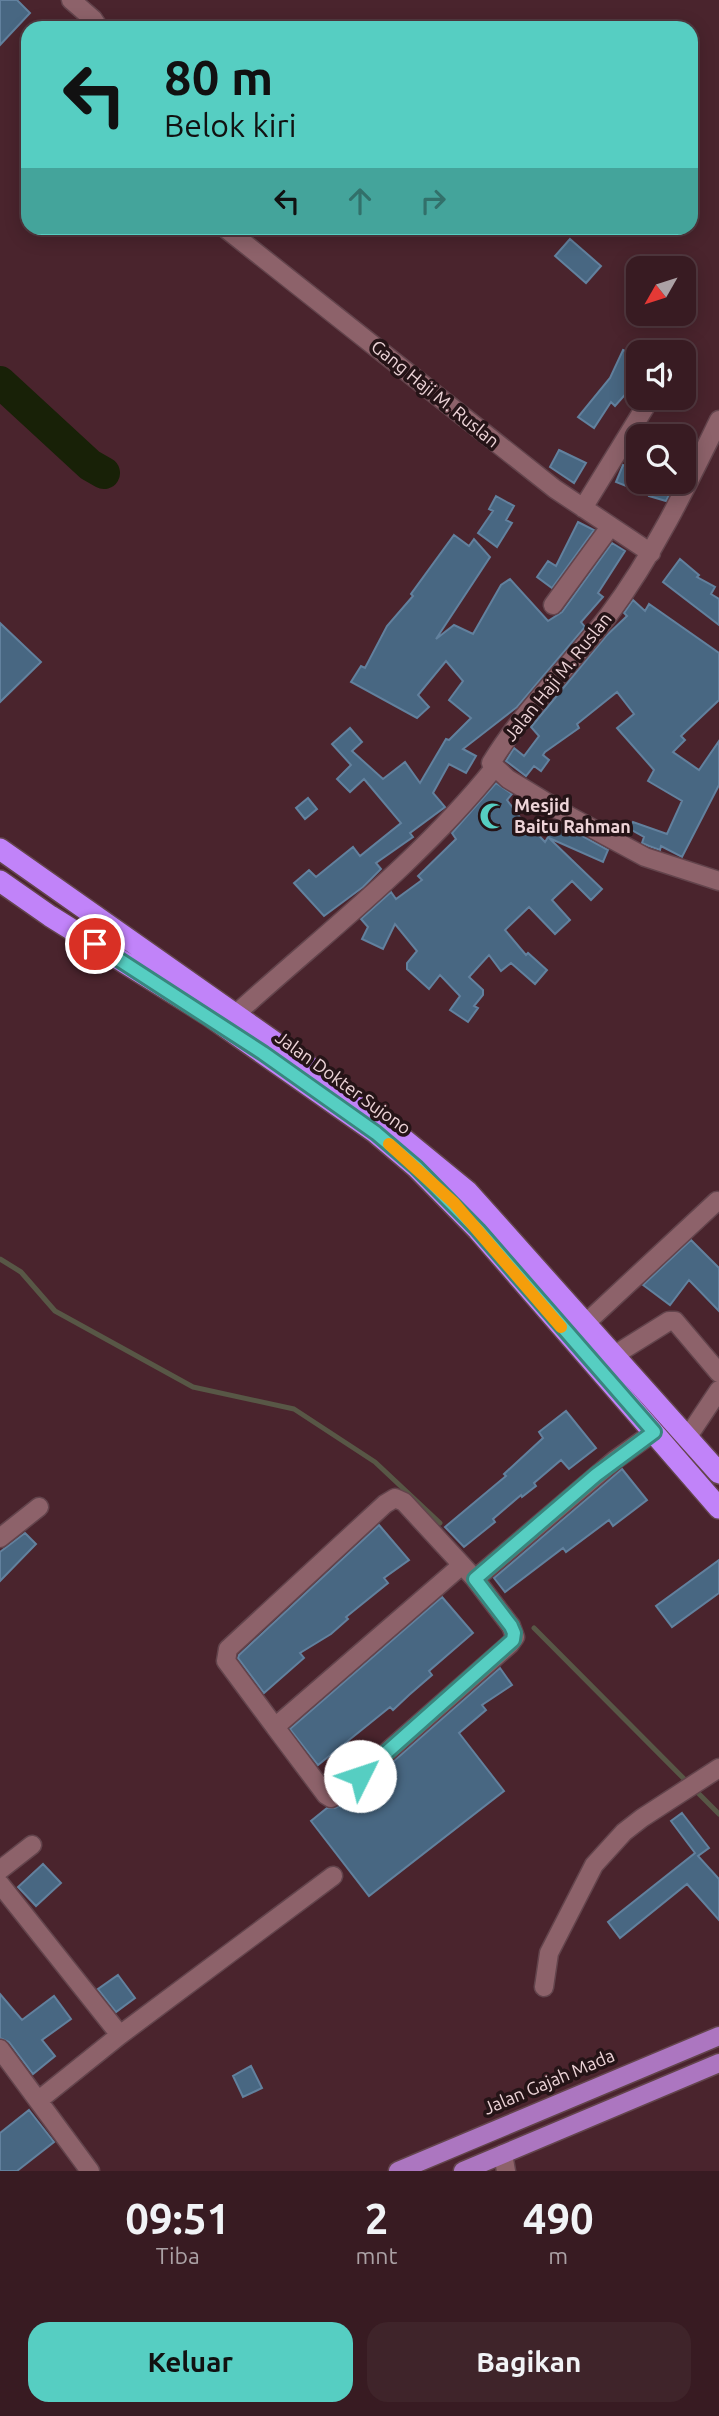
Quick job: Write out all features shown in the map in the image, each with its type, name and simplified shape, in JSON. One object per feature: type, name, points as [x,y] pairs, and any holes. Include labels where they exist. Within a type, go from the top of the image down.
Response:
[{"type":"highway","points":[[0,849],[351,1096],[460,1197],[586,1323],[719,1473]]},
{"type":"highway","name":"Jalan Dokter Sujono","points":[[0,881],[50,916],[207,1014],[341,1107],[416,1167],[460,1197],[719,1508]]},
{"type":"main road","name":"Jalan Gajah Mada","points":[[397,2171],[719,2036]]},
{"type":"main road","points":[[454,2145],[464,2170],[505,2162],[719,2063]]},
{"type":"street","points":[[71,0],[94,21]]},
{"type":"street","name":"Gang Haji M. Ruslan","points":[[234,235],[520,462],[651,553]]},
{"type":"street","points":[[583,508],[643,410]]},
{"type":"street","name":"Jalan Haji M. Ruslan","points":[[236,1014],[412,859],[461,808],[495,767],[491,763],[511,732],[607,617],[651,553],[719,420]]},
{"type":"street","points":[[553,605],[610,527]]},
{"type":"street","points":[[495,767],[508,779],[569,816],[645,857],[719,881]]},
{"type":"street","points":[[586,1323],[717,1201]]},
{"type":"street","points":[[613,1356],[669,1321],[676,1321],[719,1373]]},
{"type":"street","points":[[687,1438],[719,1390]]},
{"type":"street","points":[[475,1579],[583,1486],[654,1432]]},
{"type":"street","points":[[395,1499],[404,1502],[475,1579],[511,1626],[513,1640],[339,1794],[331,1798],[326,1795],[226,1661],[228,1649],[385,1504],[395,1499]]},
{"type":"street","points":[[0,1538],[39,1507]]},
{"type":"street","points":[[275,1727],[462,1565]]},
{"type":"street","points":[[544,1987],[550,1953],[594,1865],[624,1832],[719,1768]]},
{"type":"street","points":[[0,1871],[32,1845]]},
{"type":"street","points":[[39,2100],[120,2035],[333,1876]]},
{"type":"street","points":[[0,1884],[120,2035]]},
{"type":"street","points":[[0,2049],[90,2171]]},
{"type":"building","points":[[0,0],[17,0],[30,13],[0,45]]},
{"type":"building","points":[[570,239],[601,266],[586,283],[555,256]]},
{"type":"building","points":[[623,350],[626,352],[626,394],[615,406],[611,402],[594,428],[578,417],[610,378]]},
{"type":"building","points":[[559,450],[586,463],[574,483],[550,467]]},
{"type":"building","points":[[623,465],[626,466],[626,486],[616,482]]},
{"type":"building","points":[[650,494],[670,494],[666,501]]},
{"type":"building","points":[[496,496],[514,506],[506,520],[512,523],[497,547],[478,533],[493,511],[489,509]]},
{"type":"building","points":[[578,522],[594,530],[552,588],[537,577],[548,561],[556,566]]},
{"type":"building","points":[[454,535],[469,546],[474,539],[490,557],[436,639],[454,625],[473,634],[501,585],[510,579],[548,621],[562,612],[612,543],[625,551],[598,593],[603,597],[581,622],[585,627],[517,707],[463,749],[476,756],[466,773],[449,764],[433,793],[445,807],[410,833],[413,837],[376,863],[381,869],[363,887],[324,916],[294,883],[309,870],[316,877],[353,847],[360,856],[401,823],[364,779],[350,792],[337,779],[351,765],[332,744],[350,728],[362,742],[352,751],[383,779],[405,762],[420,783],[446,739],[449,740],[471,718],[449,700],[463,681],[446,661],[418,695],[429,707],[417,718],[351,682],[361,666],[365,668],[387,626],[413,596],[411,594]]},
{"type":"building","points":[[680,559],[699,575],[697,577],[715,587],[711,594],[719,599],[719,625],[663,582]]},
{"type":"building","points":[[633,600],[645,611],[649,604],[719,653],[719,700],[681,736],[685,740],[673,752],[699,770],[719,741],[719,785],[682,857],[661,846],[660,850],[642,843],[644,837],[630,829],[633,822],[667,834],[682,801],[648,781],[654,770],[617,728],[634,714],[617,692],[577,724],[579,728],[545,752],[543,755],[549,760],[541,771],[534,766],[526,776],[506,761],[514,748],[524,756],[539,736],[531,727],[606,636],[627,616],[624,613]]},
{"type":"building","points":[[0,623],[41,662],[0,702]]},
{"type":"building","points":[[496,783],[512,794],[507,800],[527,827],[529,825],[545,842],[557,822],[608,850],[603,862],[549,838],[602,889],[591,900],[572,881],[552,900],[570,920],[555,934],[529,907],[505,930],[526,955],[528,953],[547,970],[535,984],[511,963],[501,971],[489,955],[469,977],[483,990],[483,995],[474,1006],[478,1008],[468,1022],[450,1010],[460,996],[440,975],[429,989],[407,969],[407,963],[417,951],[395,924],[383,949],[362,939],[368,927],[361,919],[391,892],[396,899],[422,880],[418,876],[456,839],[452,833]]},
{"type":"building","points":[[308,798],[317,809],[305,819],[296,808]]},
{"type":"building","points":[[691,1240],[719,1268],[719,1311],[689,1280],[670,1305],[643,1285]]},
{"type":"building","points":[[566,1411],[596,1448],[569,1469],[561,1460],[534,1483],[536,1486],[522,1497],[521,1495],[493,1519],[495,1522],[464,1547],[445,1527],[506,1476],[504,1474],[543,1438],[539,1432]]},
{"type":"building","points":[[622,1469],[647,1500],[613,1526],[609,1520],[566,1552],[563,1548],[505,1592],[494,1578]]},
{"type":"building","points":[[379,1525],[409,1560],[384,1578],[388,1583],[346,1617],[348,1619],[331,1634],[300,1653],[304,1658],[264,1693],[238,1658],[239,1655]]},
{"type":"building","points":[[25,1533],[36,1544],[0,1581],[0,1552]]},
{"type":"building","points":[[719,1560],[719,1593],[672,1627],[656,1606]]},
{"type":"building","points":[[442,1597],[473,1633],[429,1671],[432,1675],[393,1710],[390,1707],[318,1765],[290,1729]]},
{"type":"building","points":[[500,1668],[512,1685],[482,1705],[486,1710],[459,1733],[504,1791],[369,1896],[311,1821],[327,1808],[346,1803]]},
{"type":"building","points":[[682,1813],[709,1848],[698,1856],[719,1879],[719,1920],[687,1884],[620,1938],[608,1922],[695,1853],[671,1821]]},
{"type":"building","points":[[43,1864],[61,1883],[36,1906],[18,1887]]},
{"type":"building","points":[[118,1975],[135,1998],[116,2012],[98,1989]]},
{"type":"building","points":[[0,1994],[22,2020],[54,1996],[71,2019],[42,2040],[55,2056],[33,2074],[9,2042],[0,2038]]},
{"type":"building","points":[[251,2066],[262,2088],[243,2097],[233,2076]]},
{"type":"building","points":[[29,2110],[54,2142],[17,2171],[0,2171],[0,2133]]},
{"type":"waterway","points":[[0,382],[90,465],[104,473]]},
{"type":"waterway","points":[[0,1259],[21,1272],[55,1311],[193,1387],[294,1409],[375,1462],[440,1523]]},
{"type":"waterway","points":[[534,1628],[719,1814]]},
{"type":"slow traffic","points":[[389,1144],[454,1203],[561,1327]]},
{"type":"place","name":"Mesjid Baitu Rahman","points":[[493,816]]},
{"type":"route","points":[[95,944],[207,1014],[341,1107],[416,1167],[454,1203],[654,1432],[596,1475],[475,1579],[511,1626],[515,1637],[505,1650],[360,1776]]}]
